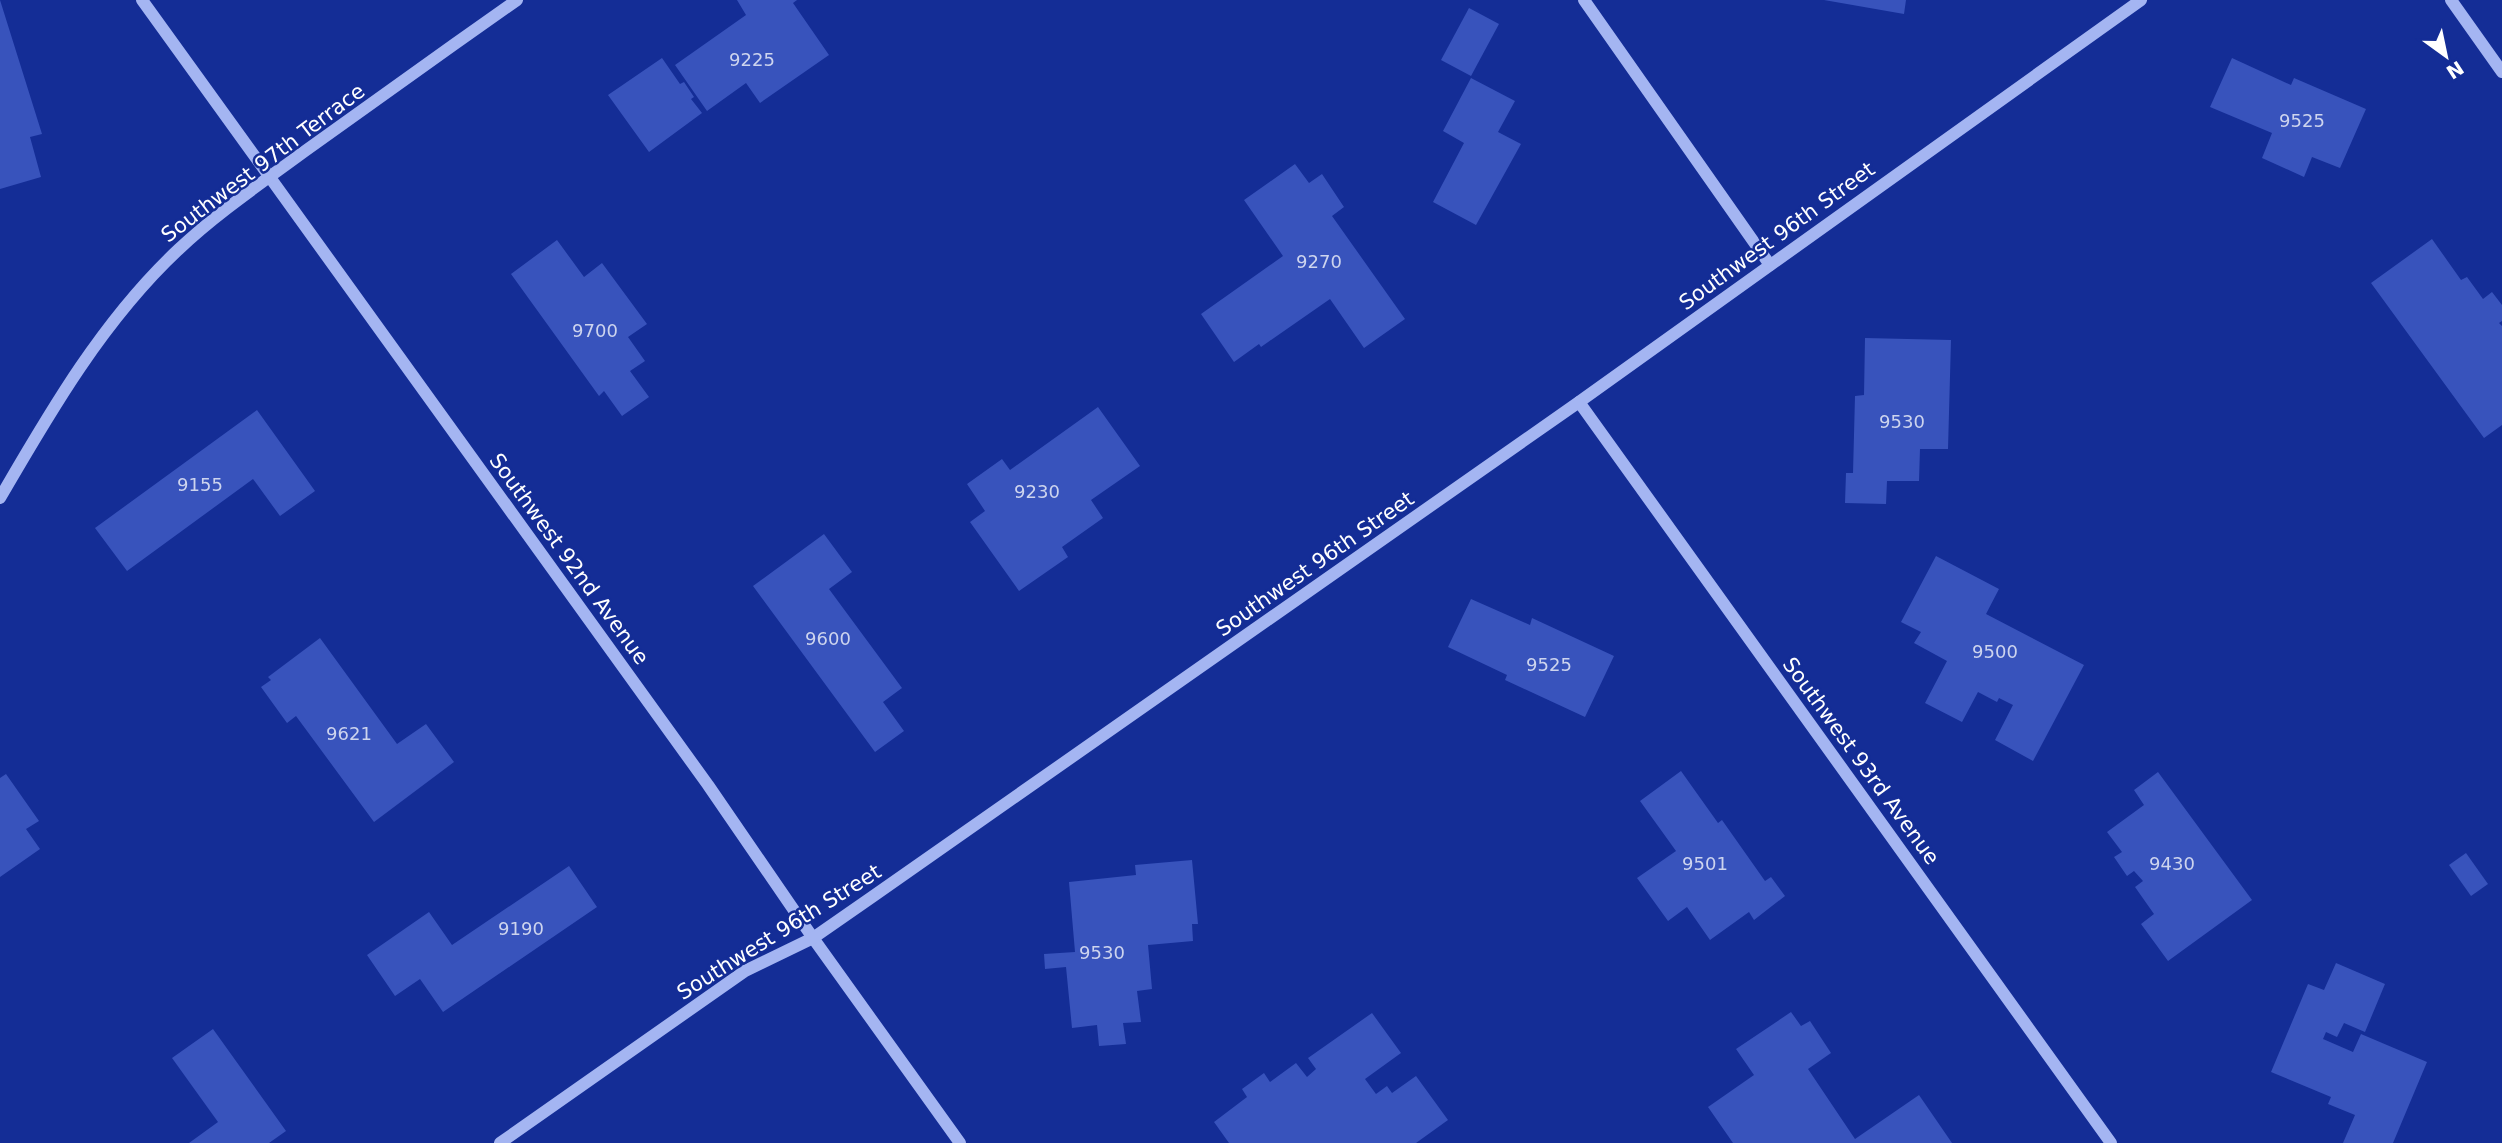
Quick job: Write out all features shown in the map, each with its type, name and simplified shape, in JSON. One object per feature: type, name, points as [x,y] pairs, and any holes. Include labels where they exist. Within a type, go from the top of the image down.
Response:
[{"type":"street","name":"Southwest 92nd Avenue","points":[[142,0],[708,785],[813,938],[960,1143]]},
{"type":"street","name":"Southwest 97th Terrace","points":[[0,498],[105,332],[139,290],[179,248],[269,178],[517,0]]},
{"type":"street","points":[[1584,0],[1770,265]]},
{"type":"street","name":"Southwest 96th Street","points":[[500,1143],[745,971],[813,938],[1579,402],[2141,0]]},
{"type":"street","points":[[2451,0],[2502,72]]},
{"type":"street","name":"Southwest 93rd Avenue","points":[[1579,402],[2111,1143]]},
{"type":"building","points":[[0,0],[42,134],[30,137],[41,177],[0,189]]},
{"type":"building","points":[[737,0],[797,0],[793,3],[829,55],[760,103],[746,83],[707,111],[675,65],[746,15]]},
{"type":"building","points":[[1824,0],[1906,0],[1904,14]]},
{"type":"building","points":[[1469,8],[1499,24],[1471,76],[1441,60]]},
{"type":"building","points":[[662,58],[680,84],[684,82],[694,97],[691,99],[702,113],[649,152],[608,95]]},
{"type":"building","points":[[2232,58],[2291,85],[2294,78],[2366,109],[2340,168],[2312,157],[2304,177],[2262,158],[2272,133],[2210,107]]},
{"type":"building","points":[[1471,78],[1515,101],[1498,132],[1521,144],[1476,225],[1433,202],[1464,143],[1443,131]]},
{"type":"building","points":[[1295,164],[1309,183],[1322,174],[1344,207],[1332,216],[1405,319],[1364,348],[1330,299],[1261,347],[1259,344],[1234,362],[1201,314],[1283,256],[1244,200]]},
{"type":"building","points":[[2432,239],[2461,280],[2467,277],[2483,299],[2492,292],[2502,305],[2502,321],[2499,323],[2502,326],[2502,425],[2484,438],[2371,283]]},
{"type":"building","points":[[557,240],[584,277],[602,263],[647,324],[628,337],[645,361],[630,371],[649,397],[622,416],[604,391],[599,396],[511,274]]},
{"type":"building","points":[[1865,338],[1951,340],[1948,449],[1920,449],[1919,481],[1887,481],[1886,504],[1845,503],[1846,473],[1853,473],[1855,396],[1864,395]]},
{"type":"building","points":[[1098,407],[1140,466],[1091,500],[1103,518],[1062,547],[1068,557],[1019,591],[970,522],[985,511],[967,484],[1002,459],[1010,470]]},
{"type":"building","points":[[257,410],[315,491],[280,516],[253,479],[127,571],[95,528]]},
{"type":"building","points":[[824,534],[852,572],[829,589],[902,688],[883,702],[904,731],[875,752],[753,586]]},
{"type":"building","points":[[1936,556],[1999,589],[1986,614],[2084,665],[2033,761],[1995,740],[2013,705],[1999,698],[1997,702],[1978,692],[1962,722],[1925,703],[1947,661],[1914,643],[1921,632],[1901,622]]},
{"type":"building","points":[[1471,599],[1530,625],[1532,618],[1614,656],[1585,717],[1505,680],[1507,675],[1448,647]]},
{"type":"building","points":[[320,638],[397,744],[426,724],[454,762],[374,822],[296,716],[287,723],[261,687],[271,680],[268,677]]},
{"type":"building","points":[[1681,771],[1718,823],[1722,820],[1765,881],[1771,877],[1785,896],[1754,920],[1749,912],[1710,940],[1687,907],[1668,921],[1637,878],[1676,851],[1640,801]]},
{"type":"building","points":[[2158,772],[2252,900],[2168,961],[2141,924],[2154,914],[2135,887],[2143,881],[2134,871],[2127,876],[2114,857],[2122,852],[2107,832],[2144,805],[2134,790]]},
{"type":"building","points":[[6,774],[39,821],[26,829],[40,849],[0,877],[0,778]]},
{"type":"building","points":[[2466,853],[2488,884],[2471,896],[2449,865]]},
{"type":"building","points":[[1192,860],[1198,924],[1192,924],[1193,941],[1148,945],[1152,989],[1137,991],[1141,1022],[1123,1023],[1126,1044],[1099,1046],[1097,1025],[1072,1028],[1066,967],[1045,969],[1044,954],[1075,952],[1069,882],[1136,875],[1135,865]]},
{"type":"building","points":[[569,866],[597,907],[443,1012],[420,979],[395,996],[367,955],[429,912],[452,945]]},
{"type":"building","points":[[2336,963],[2385,984],[2365,1032],[2344,1023],[2337,1037],[2326,1032],[2323,1039],[2353,1052],[2361,1034],[2427,1062],[2393,1143],[2343,1143],[2355,1115],[2328,1104],[2331,1097],[2271,1072],[2308,984],[2324,990]]},
{"type":"building","points":[[1791,1012],[1801,1026],[1810,1021],[1831,1053],[1808,1069],[1855,1139],[1919,1095],[1952,1143],[1733,1143],[1708,1107],[1754,1075],[1736,1049]]},
{"type":"building","points":[[1372,1013],[1401,1053],[1365,1079],[1376,1094],[1387,1086],[1392,1093],[1416,1076],[1448,1120],[1416,1143],[1229,1143],[1214,1122],[1247,1097],[1242,1089],[1264,1073],[1270,1082],[1296,1063],[1307,1077],[1316,1069],[1308,1058]]},
{"type":"building","points":[[213,1029],[286,1131],[269,1143],[189,1143],[218,1122],[172,1058]]}]
